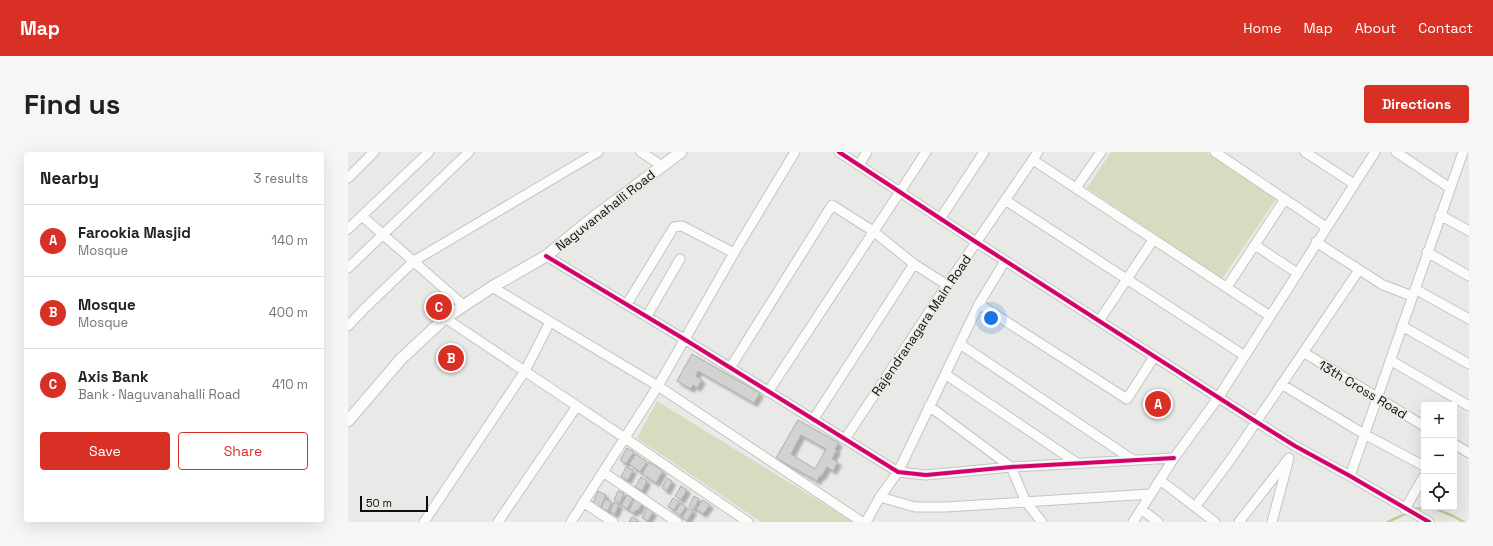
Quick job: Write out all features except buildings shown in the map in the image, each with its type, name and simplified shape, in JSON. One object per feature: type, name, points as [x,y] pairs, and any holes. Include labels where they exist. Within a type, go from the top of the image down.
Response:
[{"type":"street","points":[[348,178],[374,152]]},
{"type":"street","points":[[348,229],[352,221],[362,216],[429,152]]},
{"type":"street","points":[[348,268],[469,152]]},
{"type":"street","points":[[348,326],[414,261],[598,152]]},
{"type":"street","points":[[641,152],[662,166]]},
{"type":"street","name":"Naguvanahalli Road","points":[[348,421],[401,359],[445,318],[463,305],[546,256],[590,220],[681,152]]},
{"type":"street","points":[[571,522],[658,386],[684,338],[795,152]]},
{"type":"street","points":[[839,152],[940,219],[1218,398],[1295,446],[1429,522]]},
{"type":"street","points":[[859,165],[867,152]]},
{"type":"street","points":[[768,392],[926,152]]},
{"type":"street","points":[[940,219],[984,152]]},
{"type":"street","points":[[1076,188],[1101,152]]},
{"type":"street","points":[[1215,152],[1326,227]]},
{"type":"street","points":[[1304,152],[1354,184]]},
{"type":"street","points":[[1133,522],[1174,458],[1218,398],[1316,242],[1375,152]]},
{"type":"street","points":[[1396,152],[1450,188]]},
{"type":"street","points":[[1350,476],[1463,152]]},
{"type":"street","points":[[1035,156],[1076,188],[1270,316]]},
{"type":"street","name":"Rajendranagara Main Road","points":[[845,440],[976,242],[1035,156]]},
{"type":"street","points":[[1227,287],[1285,199]]},
{"type":"street","points":[[1005,200],[1245,356]]},
{"type":"street","points":[[730,368],[832,205],[873,231],[914,264],[947,286]]},
{"type":"street","points":[[362,216],[463,305]]},
{"type":"street","points":[[1440,216],[1469,231]]},
{"type":"street","points":[[627,304],[674,227],[682,226],[734,253]]},
{"type":"street","points":[[1099,321],[1153,240]]},
{"type":"street","points":[[1316,242],[1383,285],[1413,292],[1469,319]]},
{"type":"street","points":[[1255,245],[1297,273]]},
{"type":"street","points":[[1427,252],[1469,276]]},
{"type":"street","points":[[546,256],[684,338],[898,472],[926,475],[1011,467],[1174,458]]},
{"type":"street","points":[[647,316],[680,259]]},
{"type":"street","points":[[866,522],[880,497],[898,472],[979,304],[1006,261]]},
{"type":"street","points":[[813,420],[914,264]]},
{"type":"street","points":[[1195,507],[1231,459],[1255,421],[1359,270]]},
{"type":"street","points":[[492,288],[658,386],[862,522]]},
{"type":"street","points":[[979,304],[1128,398],[1154,357]]},
{"type":"street","points":[[445,318],[748,522]]},
{"type":"street","points":[[424,522],[525,371],[550,322]]},
{"type":"street","points":[[1402,326],[1469,364]]},
{"type":"street","points":[[960,344],[1133,460]]},
{"type":"street","name":"13th Cross Road","points":[[1303,352],[1421,424]]},
{"type":"street","points":[[1390,360],[1469,406]]},
{"type":"street","points":[[945,374],[1076,464]]},
{"type":"street","points":[[1281,384],[1364,434],[1421,464]]},
{"type":"street","points":[[498,522],[577,406]]},
{"type":"street","points":[[929,406],[1011,467],[1026,502],[1042,522]]},
{"type":"street","points":[[1272,522],[1290,458],[1295,446]]},
{"type":"street","points":[[1457,446],[1469,453]]},
{"type":"street","points":[[1239,522],[1290,458]]},
{"type":"street","points":[[603,472],[678,522]]},
{"type":"street","points":[[1160,480],[1215,522]]},
{"type":"street","points":[[1405,508],[1421,481]]},
{"type":"street","points":[[880,497],[915,507],[946,507],[1151,494]]},
{"type":"street","points":[[583,502],[613,522]]},
{"type":"street","points":[[1141,510],[1158,522]]},
{"type":"green space","points":[[1111,152],[1206,152],[1276,199],[1222,279],[1087,188]]},
{"type":"green space","points":[[657,401],[853,522],[761,522],[637,438]]},
{"type":"waterway","points":[[1413,510],[1421,508]]},
{"type":"waterway","points":[[1439,510],[1464,522]]},
{"type":"waterway","points":[[1388,522],[1407,513]]},
{"type":"cycle path","points":[[839,152],[1255,421],[1295,446],[1429,522]]},
{"type":"cycle path","points":[[546,256],[684,339],[898,472],[926,475],[1011,467],[1174,458]]},
{"type":"place","name":"Axis Bank","points":[[439,307]]},
{"type":"place","name":"Mosque","points":[[451,358]]},
{"type":"place","name":"Farookia Masjid","points":[[1158,404]]}]
